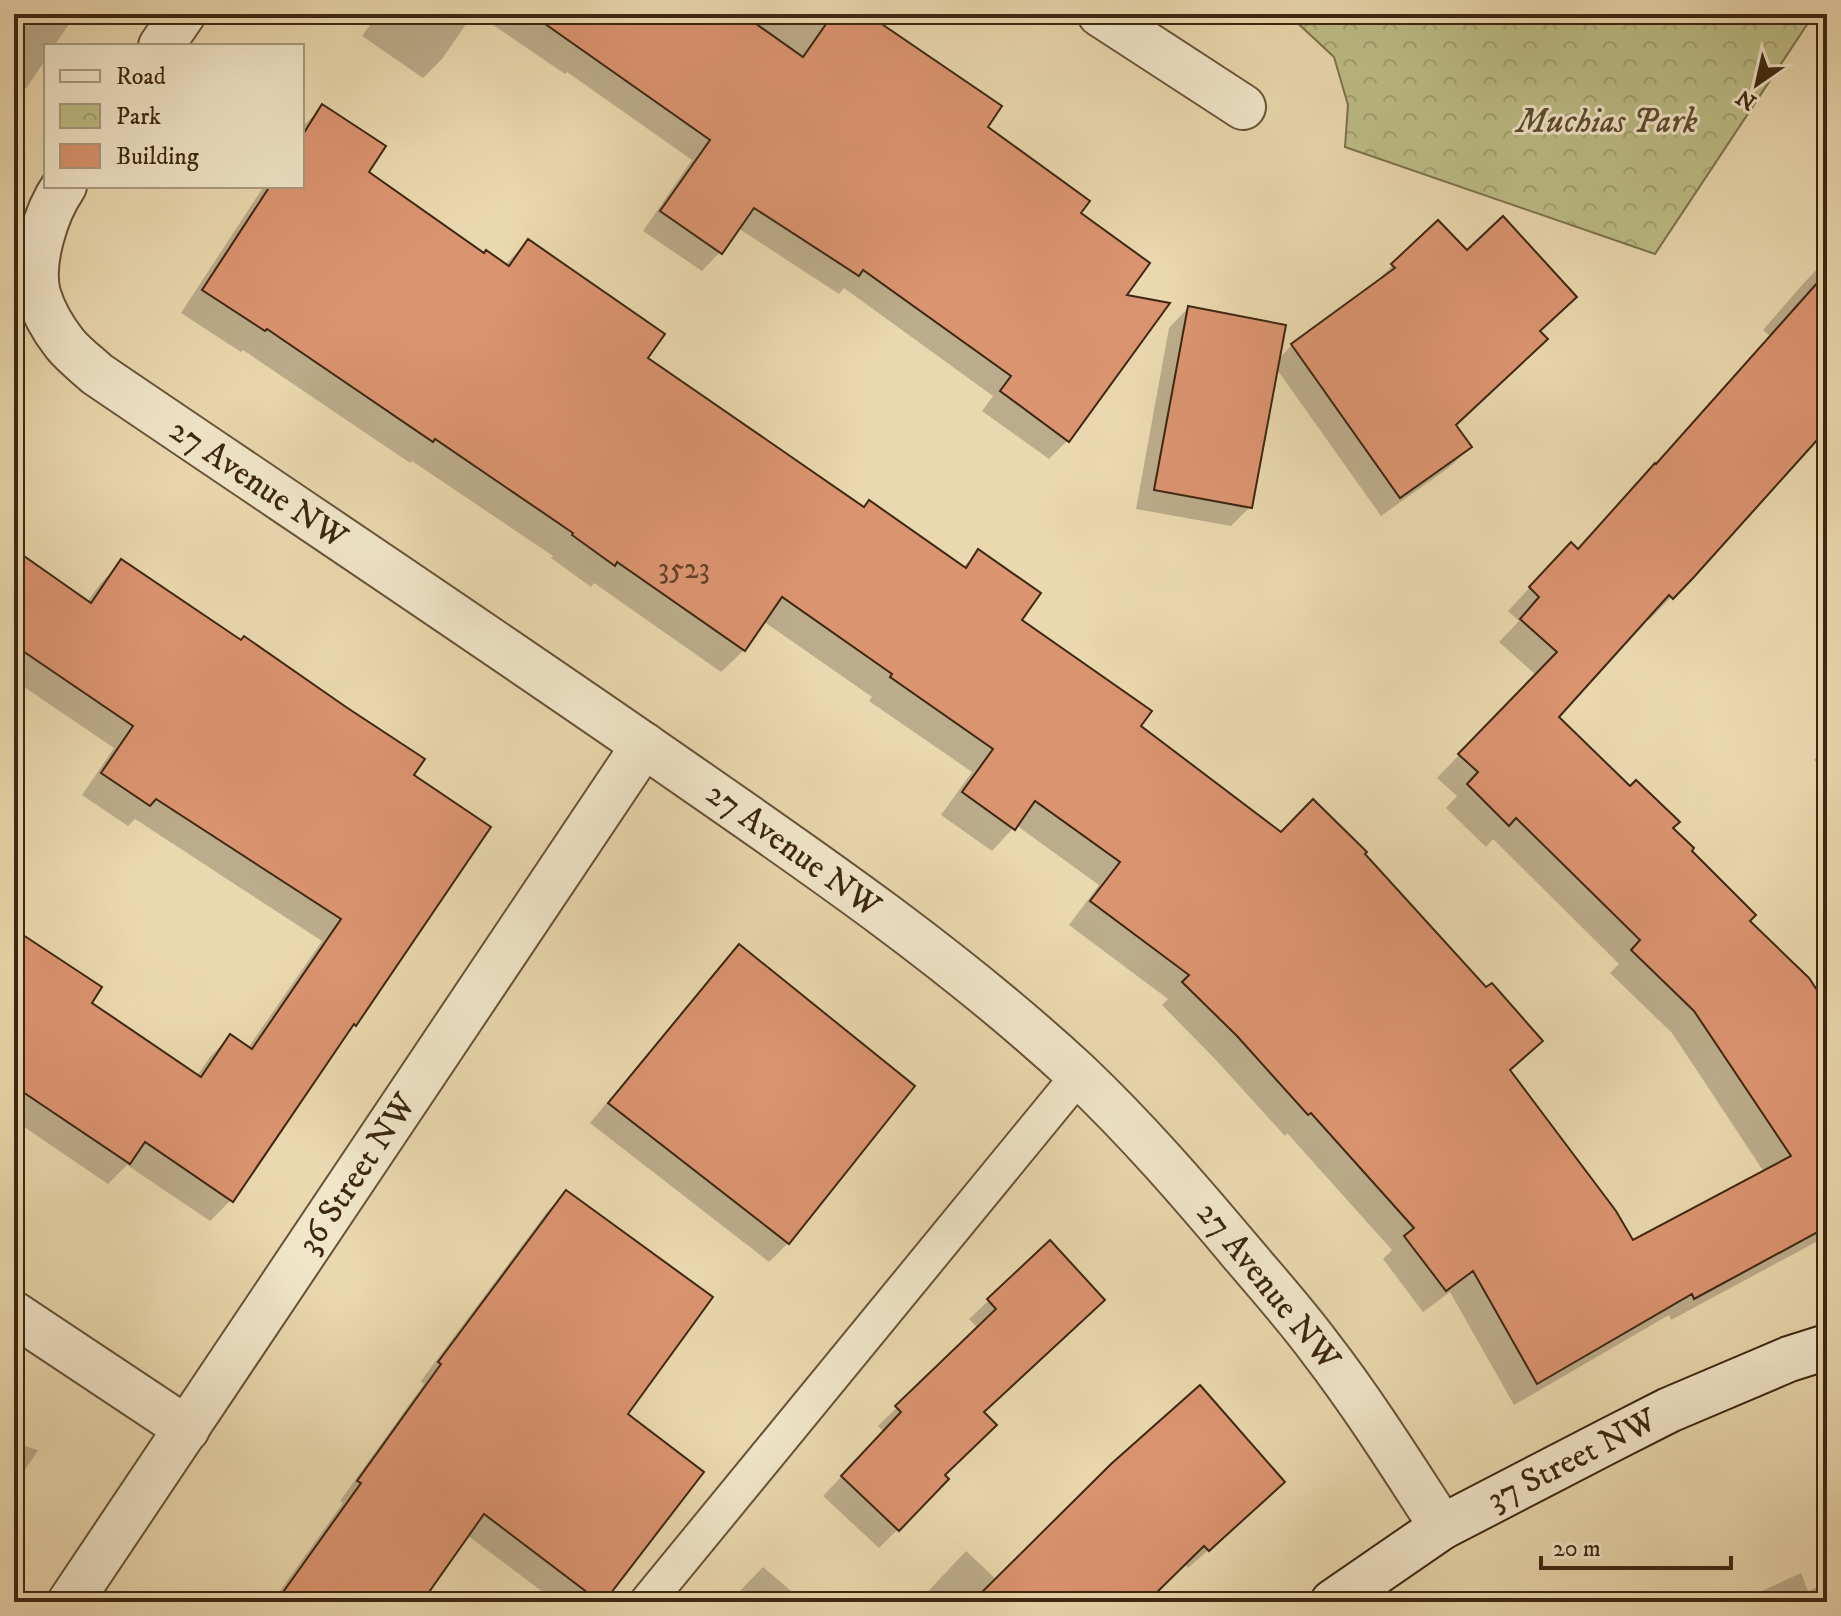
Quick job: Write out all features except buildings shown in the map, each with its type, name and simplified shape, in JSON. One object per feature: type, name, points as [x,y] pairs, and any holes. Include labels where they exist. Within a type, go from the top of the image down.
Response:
[{"type":"street","points":[[162,44],[183,14]]},
{"type":"street","points":[[1100,14],[1243,107]]},
{"type":"street","name":"27 Avenue NW","points":[[63,188],[45,223],[37,255],[38,293],[48,318],[66,345],[97,374],[814,864],[946,961],[1013,1015],[1133,1128],[1183,1183],[1321,1349],[1442,1527]]},
{"type":"street","name":"36 Street NW","points":[[70,1602],[644,745]]},
{"type":"street","points":[[14,1314],[187,1429]]},
{"type":"street","name":"37 Street NW","points":[[1333,1602],[1442,1527],[1669,1410],[1789,1359],[1827,1347]]},
{"type":"lane","points":[[647,1602],[1079,1075]]},
{"type":"green space","name":"Muchias Park","points":[[1282,14],[1814,14],[1655,254],[1345,147],[1348,105],[1334,57],[1290,16]]}]
